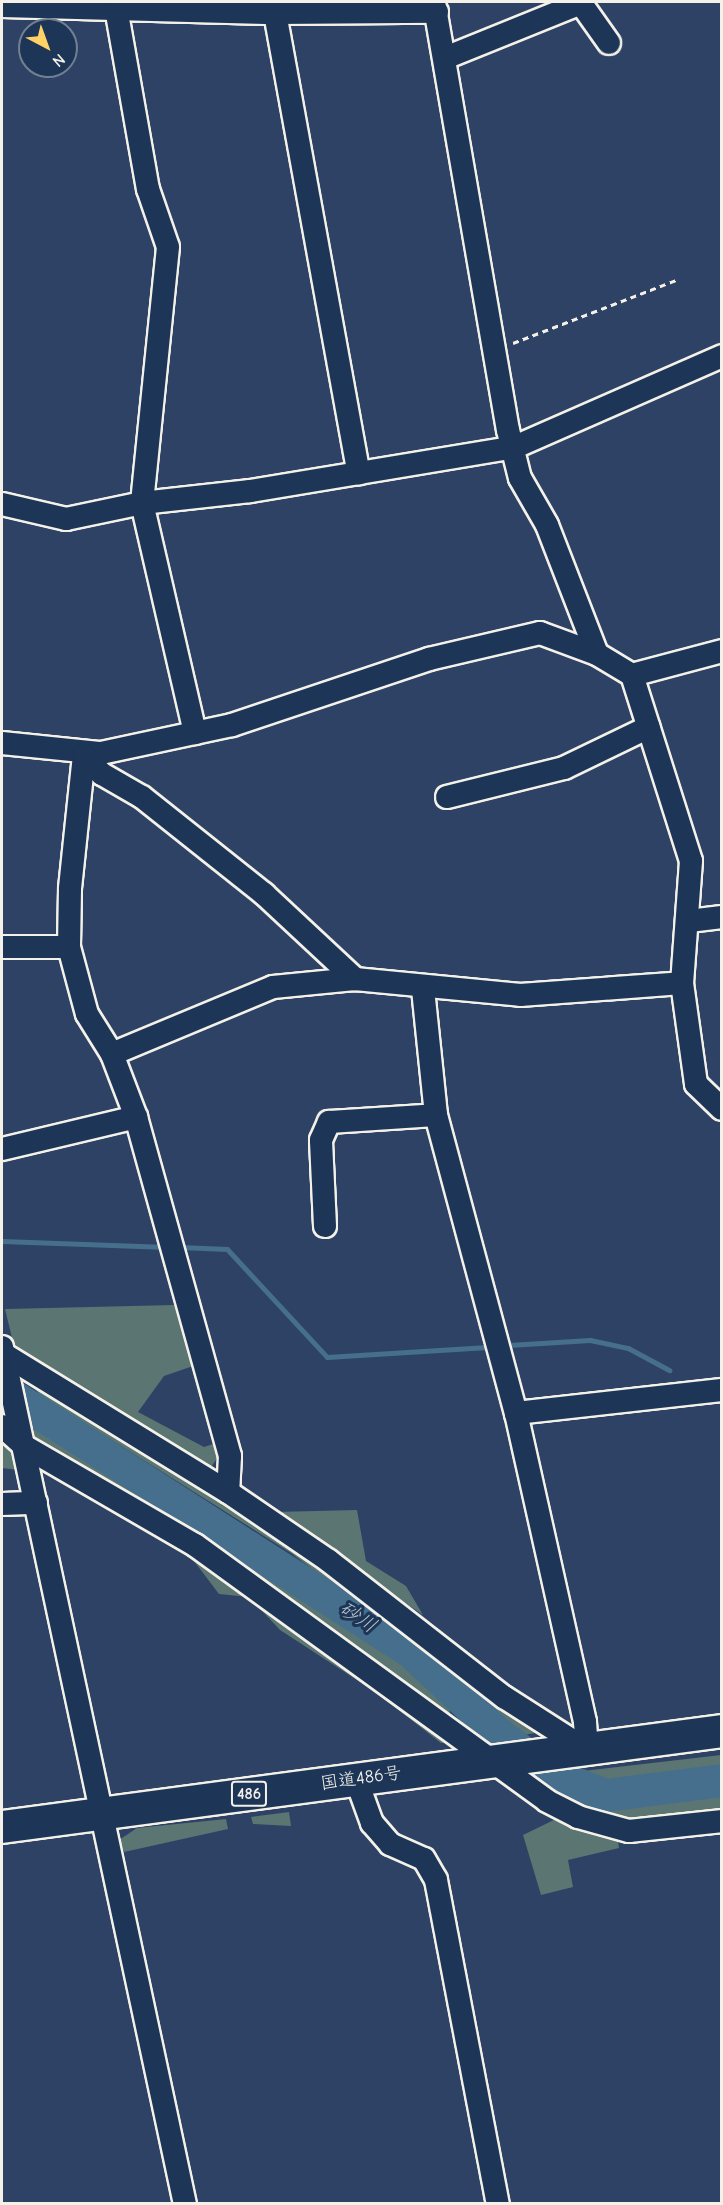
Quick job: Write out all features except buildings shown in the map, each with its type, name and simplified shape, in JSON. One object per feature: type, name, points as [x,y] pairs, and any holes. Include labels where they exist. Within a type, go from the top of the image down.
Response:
[{"type":"highway","name":"国道486号","points":[[2,1827],[722,1731]]},
{"type":"street","points":[[445,58],[580,2],[609,43]]},
{"type":"street","points":[[2,6],[275,13],[435,7],[495,351],[520,478],[547,525],[597,654]]},
{"type":"street","points":[[116,8],[148,189],[168,247],[142,503],[195,733]]},
{"type":"street","points":[[275,13],[359,473]]},
{"type":"street","points":[[2,504],[66,519],[142,503],[359,473],[514,447],[722,356]]},
{"type":"street","points":[[2,743],[84,755],[195,733],[429,659],[540,633],[597,654],[632,675],[692,861],[689,921],[682,983],[696,1084],[722,1109]]},
{"type":"street","points":[[632,675],[722,651]]},
{"type":"street","points":[[447,797],[564,768],[649,727]]},
{"type":"street","points":[[84,755],[70,890],[69,947],[87,1014],[112,1054],[136,1117],[230,1456],[228,1492]]},
{"type":"street","points":[[84,755],[102,774],[142,797],[264,894],[355,980]]},
{"type":"street","points":[[689,921],[722,918]]},
{"type":"street","points":[[2,947],[69,947]]},
{"type":"street","points":[[112,1054],[273,987],[355,980],[423,989],[520,995],[682,983]]},
{"type":"street","points":[[2,1352],[228,1492],[329,1561],[576,1751],[585,1722],[516,1413],[436,1115],[423,989]]},
{"type":"street","points":[[325,1226],[321,1140],[329,1122],[436,1115]]},
{"type":"street","points":[[2,1149],[136,1117]]},
{"type":"street","points":[[2,1352],[185,2204]]},
{"type":"street","points":[[516,1413],[722,1390]]},
{"type":"street","points":[[2,1426],[24,1446],[195,1545],[497,1761],[547,1801],[578,1817],[628,1830],[722,1821]]},
{"type":"street","points":[[2,1504],[36,1503]]},
{"type":"street","points":[[356,1779],[372,1823],[390,1844],[424,1859],[436,1880],[498,2204]]},
{"type":"path","points":[[495,351],[679,279]]},
{"type":"green space","points":[[174,1305],[196,1365],[164,1376],[138,1412],[204,1447],[216,1443],[219,1456],[208,1471],[30,1362],[13,1342],[5,1309]]},
{"type":"green space","points":[[23,1374],[329,1567],[546,1731],[513,1737],[417,1648],[291,1553],[40,1395]]},
{"type":"green space","points":[[34,1427],[211,1532],[424,1671],[450,1710],[448,1720],[34,1441]]},
{"type":"green space","points":[[2,1431],[15,1445],[19,1470],[2,1468]]},
{"type":"green space","points":[[357,1510],[366,1561],[406,1586],[423,1615],[274,1512]]},
{"type":"green space","points":[[178,1540],[457,1742],[441,1743],[374,1691],[280,1630],[249,1597],[219,1594]]},
{"type":"green space","points":[[721,1755],[721,1813],[633,1823],[584,1812],[531,1777]]},
{"type":"green space","points":[[289,1812],[291,1826],[253,1824],[251,1817]]},
{"type":"green space","points":[[558,1818],[618,1841],[619,1848],[568,1860],[573,1887],[541,1895],[523,1835]]},
{"type":"green space","points":[[226,1819],[228,1829],[124,1852],[119,1840],[137,1828]]},
{"type":"waterway","points":[[2,1241],[167,1247]]},
{"type":"waterway","points":[[179,1247],[227,1249],[327,1357],[484,1347]]},
{"type":"waterway","points":[[509,1345],[590,1340],[628,1348],[669,1370]]},
{"type":"waterway","name":"砂川","points":[[2,1389],[410,1651],[500,1735],[553,1774],[605,1795],[722,1780]]}]
